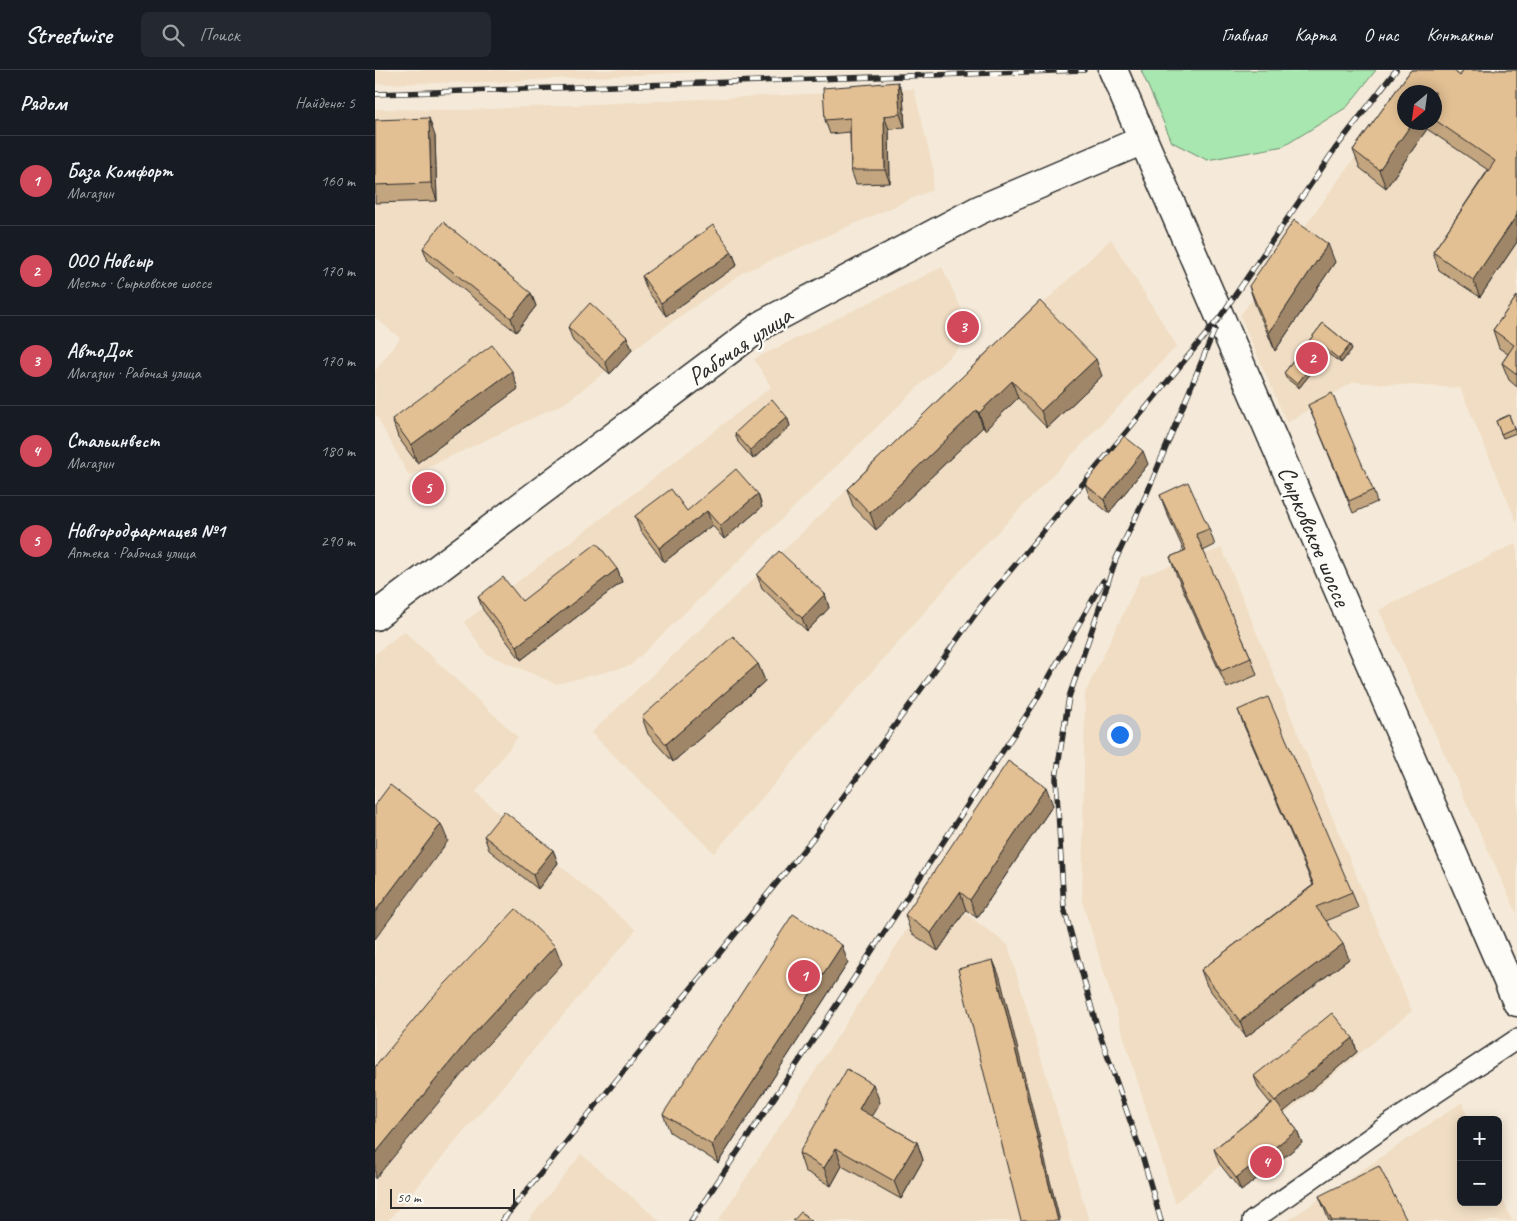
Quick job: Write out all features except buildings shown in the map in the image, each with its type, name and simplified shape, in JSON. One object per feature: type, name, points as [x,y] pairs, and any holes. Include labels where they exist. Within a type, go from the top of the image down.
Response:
[{"type":"main road","name":"Сырковское шоссе","points":[[1113,70],[1397,729],[1517,1002]]},
{"type":"main road","name":"Рабочая улица","points":[[375,616],[765,323],[979,210],[1143,140]]},
{"type":"street","points":[[1252,1221],[1385,1127],[1517,1039]]},
{"type":"shaded area","points":[[375,70],[735,70],[494,82],[375,84]]},
{"type":"shaded area","points":[[1420,70],[1517,70],[1517,523],[1460,388],[1353,382],[1287,423],[1240,316],[1397,101],[1397,130],[1442,130],[1442,85],[1409,85]]},
{"type":"shaded area","points":[[914,89],[934,172],[932,190],[742,273],[645,341],[565,403],[409,476],[375,413],[375,371],[400,338],[375,318],[375,109],[466,110]]},
{"type":"shaded area","points":[[1111,239],[1177,346],[961,570],[714,853],[591,733]]},
{"type":"shaded area","points":[[942,267],[973,334],[630,666],[556,684],[486,654],[464,622],[771,387],[754,359]]},
{"type":"shaded area","points":[[1517,543],[1517,914],[1379,610]]},
{"type":"shaded area","points":[[1222,548],[1412,1011],[1175,1203],[1082,901],[1085,693],[1141,576]]},
{"type":"shaded area","points":[[404,631],[518,737],[476,792],[636,930],[388,1221],[375,1221],[375,654]]},
{"type":"shaded area","points":[[933,889],[1008,945],[1089,1221],[718,1221]]},
{"type":"shaded area","points":[[1462,1102],[1467,1116],[1457,1116],[1457,1206],[1502,1206],[1502,1197],[1512,1221],[1287,1221]]},
{"type":"shaded area","points":[[581,1154],[660,1221],[528,1221]]},
{"type":"green space","points":[[1141,70],[1376,70],[1347,107],[1284,146],[1207,160],[1172,142]]},
{"type":"railway","points":[[375,94],[1084,70]]},
{"type":"railway","points":[[502,1221],[814,837],[985,601],[1220,317],[1335,149],[1396,70]]},
{"type":"railway","points":[[1161,1221],[1142,1155],[1095,1020],[1064,908],[1056,778],[1069,697],[1116,559],[1147,493],[1215,329]]},
{"type":"railway","points":[[691,1221],[822,1027],[1035,702],[1103,581]]},
{"type":"place","name":"АвтоДок","points":[[963,327]]},
{"type":"place","name":"ООО Новсыр","points":[[1312,358]]},
{"type":"place","name":"Новгородфармацея №1","points":[[428,488]]},
{"type":"place","name":"База Комфорт","points":[[804,976]]},
{"type":"place","name":"Стальинвест","points":[[1266,1162]]}]
